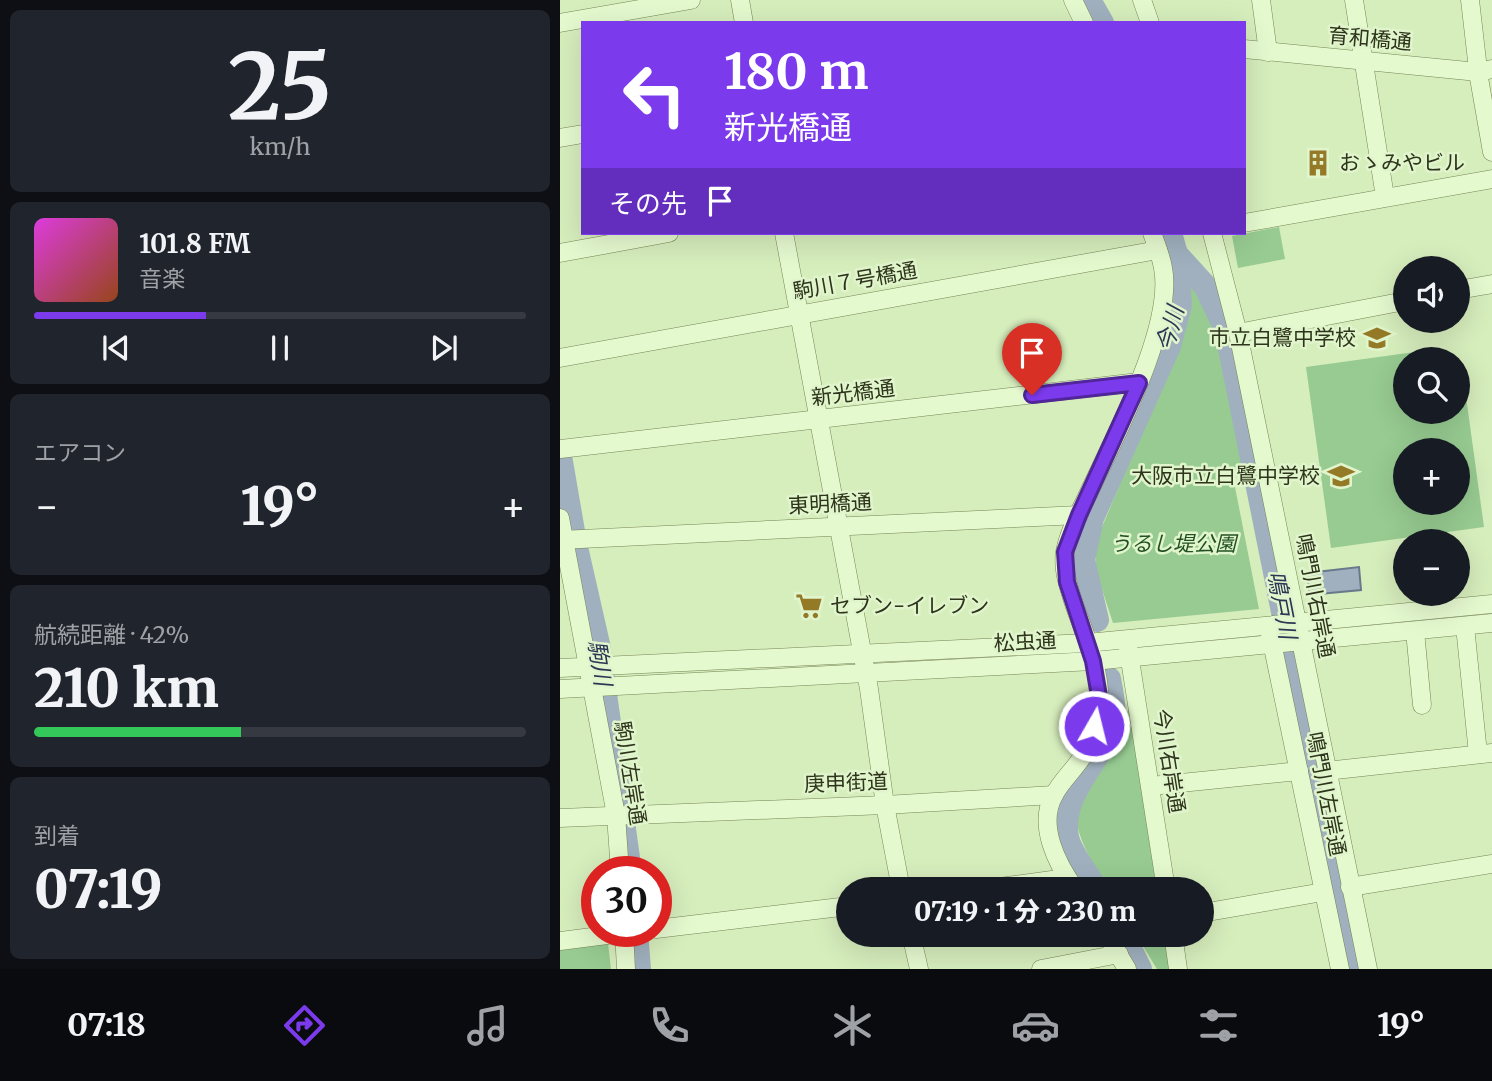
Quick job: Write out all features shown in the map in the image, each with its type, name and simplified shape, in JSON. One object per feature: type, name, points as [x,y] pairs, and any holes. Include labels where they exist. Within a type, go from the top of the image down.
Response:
[{"type":"street","points":[[560,23],[691,0]]},
{"type":"street","points":[[740,0],[744,21]]},
{"type":"street","points":[[1073,0],[1083,21]]},
{"type":"street","points":[[1142,0],[1149,21]]},
{"type":"street","points":[[1261,0],[1268,52]]},
{"type":"street","points":[[1354,0],[1385,198]]},
{"type":"street","points":[[1470,0],[1485,71],[1492,152]]},
{"type":"street","name":"育和橋通","points":[[1246,49],[1485,71]]},
{"type":"street","points":[[560,138],[581,134]]},
{"type":"street","points":[[1246,223],[1492,179]]},
{"type":"street","points":[[560,253],[658,235]]},
{"type":"street","points":[[784,235],[866,673],[899,877]]},
{"type":"street","name":"鳴門川右岸通","points":[[1213,235],[1238,333],[1368,969]]},
{"type":"street","points":[[1068,877],[1054,851],[1048,828],[1049,807],[1054,795],[1083,755],[1099,710],[1099,696],[1093,661],[1067,582],[1065,552],[1139,383],[1157,335],[1164,268],[1155,241]]},
{"type":"street","name":"駒川７号橋通","points":[[560,358],[799,314],[1155,241]]},
{"type":"street","points":[[1470,288],[1492,284]]},
{"type":"street","points":[[1238,333],[1393,303]]},
{"type":"street","name":"新光橋通","points":[[566,448],[1139,383]]},
{"type":"street","name":"東明橋通","points":[[569,540],[1079,515]]},
{"type":"street","name":"駒川左岸通","points":[[560,518],[569,540],[616,816],[619,856]]},
{"type":"street","name":"松虫通","points":[[560,668],[1087,643],[1129,649],[1273,645],[1299,633],[1492,604]]},
{"type":"street","name":"松虫通","points":[[560,689],[1093,661],[1129,649],[1269,627],[1299,633],[1415,631],[1492,623]]},
{"type":"street","points":[[1326,771],[1485,754],[1465,626]]},
{"type":"street","name":"鳴門川左岸通","points":[[1269,627],[1340,969]]},
{"type":"street","points":[[1415,631],[1422,705]]},
{"type":"street","name":"今川右岸通","points":[[1129,649],[1164,877]]},
{"type":"street","points":[[1151,786],[1299,771]]},
{"type":"street","name":"庚申街道","points":[[616,816],[1054,795]]},
{"type":"street","points":[[560,818],[616,816]]},
{"type":"street","points":[[1350,887],[1492,864]]},
{"type":"street","points":[[1214,911],[1323,892]]},
{"type":"street","points":[[672,927],[836,908]]},
{"type":"street","points":[[560,941],[581,938]]},
{"type":"street","points":[[626,969],[628,947]]},
{"type":"street","points":[[914,947],[919,969]]},
{"type":"street","points":[[1041,969],[1123,962],[1114,947]]},
{"type":"street","points":[[1175,947],[1178,969]]},
{"type":"green space","points":[[1279,227],[1285,259],[1238,268],[1232,236]]},
{"type":"green space","name":"うるし堤公園","points":[[1189,278],[1208,307],[1216,331],[1245,474],[1233,477],[1259,609],[1113,623],[1095,568],[1097,539],[1178,345],[1188,312]]},
{"type":"green space","points":[[1393,355],[1393,424],[1470,424],[1484,527],[1393,529],[1393,539],[1331,548],[1306,367]]},
{"type":"green space","points":[[1125,711],[1133,711],[1158,877],[1101,877],[1078,829],[1076,809],[1081,795],[1122,724]]},
{"type":"green space","points":[[608,947],[611,969],[560,969],[560,950]]},
{"type":"green space","points":[[1143,947],[1169,947],[1172,969],[1157,969]]},
{"type":"water","points":[[1359,567],[1361,590],[1309,595],[1308,573]]},
{"type":"waterway","name":"今川","points":[[1089,0],[1101,21]]},
{"type":"waterway","name":"今川","points":[[1097,620],[1083,560],[1092,518],[1169,346],[1180,305],[1176,254],[1171,235]]},
{"type":"waterway","name":"鳴戸川","points":[[1176,254],[1206,287],[1226,329],[1355,969]]},
{"type":"waterway","name":"駒川","points":[[560,456],[575,543],[598,644],[628,856]]},
{"type":"waterway","name":"今川","points":[[1088,877],[1069,843],[1066,821],[1075,793],[1111,728],[1113,710],[1109,679]]},
{"type":"waterway","name":"駒川","points":[[637,947],[639,969]]},
{"type":"waterway","name":"今川","points":[[1129,947],[1140,969]]},
{"type":"place","name":"おゝみやビル","points":[[1318,163]]},
{"type":"place","name":"市立白鷺中学校","points":[[1377,338]]},
{"type":"place","name":"大阪市立白鷺中学校","points":[[1341,476]]},
{"type":"place","name":"セブン-イレブン","points":[[809,606]]},
{"type":"route","points":[[1032,395],[1139,383],[1065,552],[1067,582],[1093,661],[1099,696],[1099,710],[1094,726]]}]
